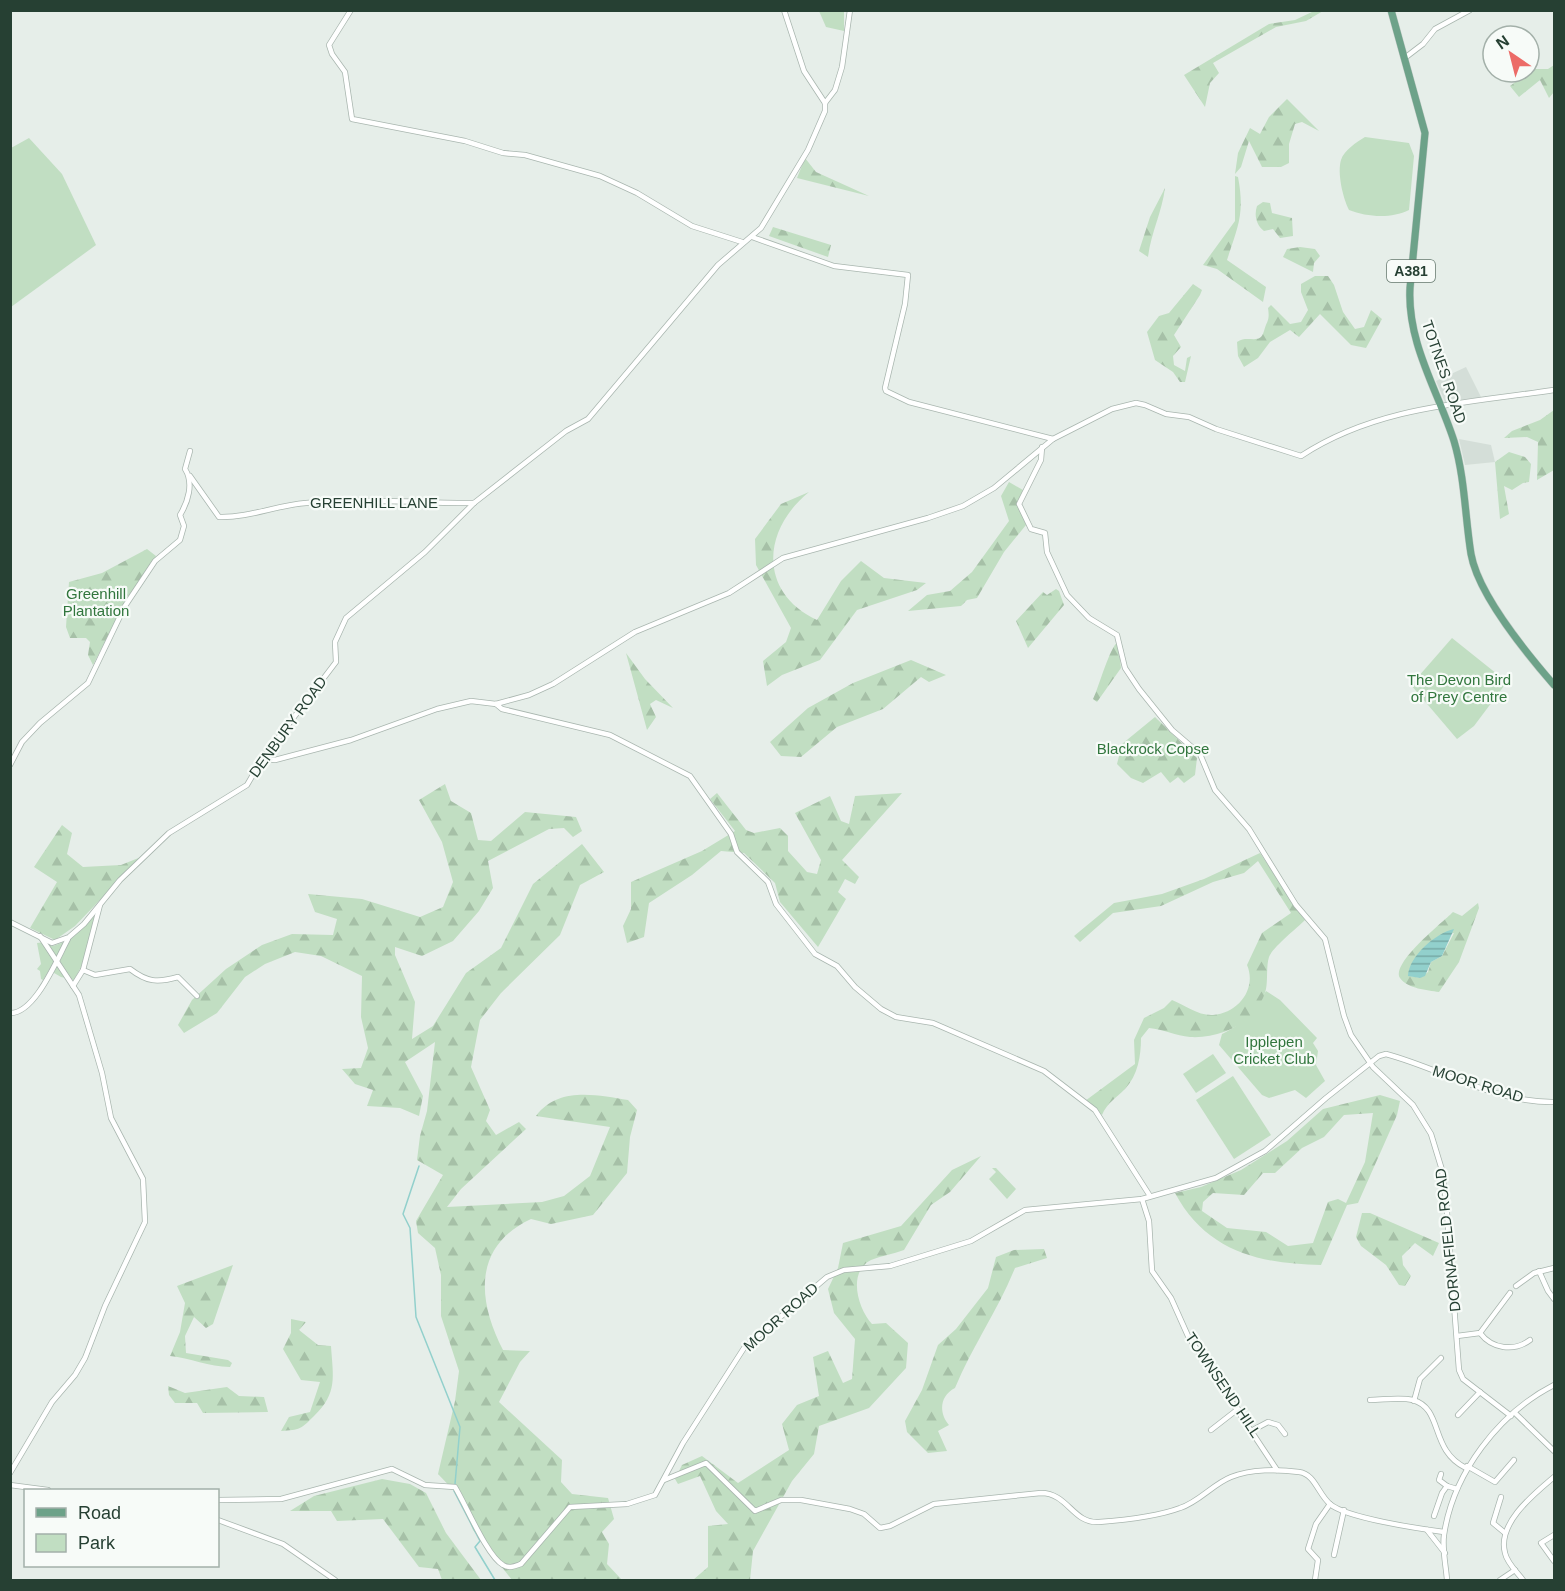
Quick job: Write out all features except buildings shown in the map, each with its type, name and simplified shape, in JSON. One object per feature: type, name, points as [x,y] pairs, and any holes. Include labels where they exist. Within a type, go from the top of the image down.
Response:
[{"type":"main road","name":"TOTNES ROAD","points":[[1391,10],[1406,57],[1426,142],[1416,210],[1410,309],[1416,342],[1441,405],[1460,463],[1472,557],[1491,601],[1554,685]]},
{"type":"street","points":[[351,10],[329,45],[332,54],[345,72],[352,119],[445,137],[503,153],[525,154],[600,176],[636,193],[692,226],[742,242]]},
{"type":"street","points":[[784,10],[804,71],[825,103],[825,111],[808,150],[761,228],[752,237],[834,266],[909,275],[886,392],[909,402],[1053,440]]},
{"type":"street","points":[[825,103],[835,90],[842,67],[850,10]]},
{"type":"street","points":[[1406,57],[1423,44],[1435,29],[1470,10]]},
{"type":"street","name":"DENBURY ROAD","points":[[10,1013],[17,1013],[32,1002],[69,937],[120,880],[169,833],[207,807],[243,788],[262,759],[336,662],[335,642],[346,618],[425,552],[474,503],[566,431],[588,419],[602,406],[662,329],[691,299],[718,265],[742,242],[752,237]]},
{"type":"street","points":[[262,759],[275,760],[351,740],[447,706],[471,701],[496,704],[529,695],[554,684],[621,640],[729,593],[783,558],[925,519],[963,506],[994,488],[1042,447],[1105,411],[1136,404],[1166,414],[1189,417],[1216,429],[1301,456],[1339,434],[1359,426],[1441,405],[1554,390]]},
{"type":"street","name":"DORNAFIELD ROAD","points":[[1042,447],[1041,460],[1019,504],[1030,529],[1045,533],[1047,552],[1067,595],[1089,618],[1117,635],[1125,668],[1138,689],[1172,730],[1200,754],[1215,790],[1250,829],[1296,905],[1325,939],[1344,1017],[1351,1035],[1370,1063],[1410,1101],[1431,1134],[1442,1170],[1446,1200],[1460,1374],[1480,1392],[1552,1444],[1554,1451]]},
{"type":"street","name":"GREENHILL LANE","points":[[190,451],[185,469],[219,517],[235,518],[303,503],[321,502],[474,503]]},
{"type":"street","points":[[10,765],[22,742],[40,723],[88,683],[125,606],[155,561],[180,540],[183,526],[180,515],[188,502],[189,476]]},
{"type":"street","points":[[496,704],[497,707],[510,711],[610,735],[690,776],[731,834],[737,852],[768,882],[776,904],[815,954],[837,966],[855,987],[881,1009],[896,1017],[933,1023],[1044,1071],[1095,1110],[1150,1196]]},
{"type":"street","points":[[73,986],[82,970],[100,905]]},
{"type":"street","points":[[10,922],[52,943],[69,937]]},
{"type":"street","points":[[10,1473],[52,1402],[75,1375],[85,1358],[105,1306],[145,1222],[143,1179],[111,1118],[102,1073],[82,1006],[73,986],[55,962],[40,936]]},
{"type":"street","points":[[82,970],[95,975],[130,969],[145,980],[159,982],[178,977],[197,996]]},
{"type":"street","name":"MOOR ROAD","points":[[664,1480],[683,1443],[744,1348],[827,1277],[844,1270],[890,1266],[971,1241],[1025,1210],[1142,1198],[1216,1178],[1265,1151],[1326,1098],[1370,1063],[1386,1054],[1498,1093],[1535,1102],[1554,1102]]},
{"type":"street","name":"TOWNSEND HILL","points":[[1142,1198],[1149,1221],[1152,1271],[1171,1298],[1188,1336],[1253,1430],[1277,1470]]},
{"type":"street","points":[[1516,1286],[1539,1271],[1554,1268]]},
{"type":"street","points":[[1539,1271],[1554,1299]]},
{"type":"street","points":[[1457,1336],[1480,1333],[1510,1293]]},
{"type":"street","points":[[1480,1333],[1488,1343],[1504,1347],[1519,1346],[1530,1340]]},
{"type":"street","points":[[1414,1401],[1420,1379],[1441,1358]]},
{"type":"street","points":[[1447,1581],[1444,1532],[1457,1489],[1467,1467],[1513,1414],[1554,1385]]},
{"type":"street","points":[[1458,1415],[1480,1392]]},
{"type":"street","points":[[1370,1400],[1414,1401],[1430,1412],[1446,1454],[1495,1482],[1514,1460]]},
{"type":"street","points":[[1211,1430],[1238,1409]]},
{"type":"street","points":[[1253,1430],[1268,1422],[1278,1425],[1285,1434]]},
{"type":"street","points":[[219,1500],[281,1498],[392,1469],[425,1485],[454,1487],[493,1555],[504,1566],[512,1568],[521,1564],[570,1507],[627,1504],[655,1495],[664,1480],[706,1463],[755,1511],[781,1500],[801,1500],[850,1509],[864,1514],[880,1528],[890,1526],[934,1504],[1041,1493],[1055,1494],[1083,1519],[1097,1522],[1159,1514],[1183,1508],[1230,1477],[1277,1470],[1302,1472],[1309,1476],[1330,1504],[1365,1518],[1444,1532]]},
{"type":"street","points":[[1441,1474],[1439,1480],[1457,1489]]},
{"type":"street","points":[[1523,1581],[1506,1555],[1505,1533],[1521,1508],[1554,1477]]},
{"type":"street","points":[[10,1485],[35,1489]]},
{"type":"street","points":[[1434,1516],[1442,1493],[1448,1486]]},
{"type":"street","points":[[1501,1497],[1493,1523],[1505,1533]]},
{"type":"street","points":[[1315,1581],[1318,1560],[1309,1552],[1309,1546],[1316,1524],[1330,1504]]},
{"type":"street","points":[[1334,1556],[1344,1510]]},
{"type":"street","points":[[219,1520],[283,1544],[335,1581]]},
{"type":"street","points":[[1427,1530],[1445,1553]]},
{"type":"street","points":[[1554,1535],[1540,1543],[1554,1561]]},
{"type":"street","points":[[1500,1580],[1515,1570]]},
{"type":"shaded area","points":[[1466,367],[1481,397],[1445,402],[1436,381]]},
{"type":"shaded area","points":[[1459,439],[1491,445],[1495,462],[1465,465]]},
{"type":"green space","points":[[819,11],[844,11],[844,31],[826,27]]},
{"type":"green space","points":[[1314,11],[1323,11],[1306,21],[1276,27],[1213,63],[1219,73],[1210,83],[1205,107],[1184,75],[1269,24],[1295,20]]},
{"type":"green space","points":[[1554,65],[1554,92],[1549,98],[1541,82],[1541,69],[1548,69]]},
{"type":"green space","points":[[1513,84],[1535,84],[1519,97],[1510,86]]},
{"type":"green space","points":[[1287,99],[1319,131],[1302,122],[1295,124],[1289,144],[1289,163],[1281,167],[1262,167],[1249,141],[1241,167],[1235,174],[1238,153],[1250,128],[1260,134],[1269,117]]},
{"type":"green space","points":[[1365,137],[1409,143],[1414,156],[1409,210],[1395,215],[1379,216],[1349,210],[1341,185],[1341,160],[1348,150]]},
{"type":"green space","points":[[29,138],[62,174],[96,245],[11,307],[11,148]]},
{"type":"green space","points":[[805,158],[816,172],[869,196],[797,178]]},
{"type":"green space","points":[[1235,176],[1238,177],[1241,201],[1237,229],[1227,260],[1266,287],[1263,302],[1217,269],[1203,265],[1235,221]]},
{"type":"green space","points":[[1165,188],[1148,257],[1139,251],[1150,217]]},
{"type":"green space","points":[[1263,202],[1270,203],[1272,213],[1292,218],[1293,236],[1280,238],[1273,229],[1264,231],[1261,229],[1256,220],[1256,213],[1257,206]]},
{"type":"green space","points":[[773,227],[831,245],[828,257],[769,236]]},
{"type":"green space","points":[[1300,247],[1315,249],[1320,256],[1314,263],[1313,272],[1283,257],[1287,249]]},
{"type":"green space","points":[[1315,276],[1328,276],[1334,285],[1343,312],[1355,329],[1364,327],[1371,310],[1382,319],[1366,348],[1351,345],[1320,314],[1299,337],[1290,330],[1270,342],[1258,358],[1244,367],[1238,356],[1237,342],[1260,338],[1268,318],[1268,308],[1271,305],[1290,324],[1301,322],[1308,310],[1301,292],[1301,284]]},
{"type":"green space","points":[[1193,284],[1202,290],[1174,335],[1181,347],[1173,356],[1174,365],[1185,371],[1187,358],[1191,356],[1185,382],[1180,382],[1173,372],[1155,360],[1147,332],[1159,316],[1169,313]]},
{"type":"green space","points":[[1554,410],[1554,470],[1537,480],[1538,442],[1527,437],[1504,438],[1512,431],[1540,420]]},
{"type":"green space","points":[[1509,452],[1525,457],[1531,464],[1529,482],[1512,490],[1504,486],[1509,514],[1500,519],[1495,462]]},
{"type":"green space","points":[[1009,482],[1023,490],[1019,506],[1026,525],[1004,552],[977,598],[967,600],[961,606],[908,611],[927,595],[950,591],[972,572],[1009,521],[1001,496]]},
{"type":"green space","points":[[809,492],[793,507],[782,524],[775,542],[773,560],[776,577],[784,594],[798,608],[817,620],[841,581],[861,561],[884,578],[926,583],[917,590],[857,610],[820,660],[782,675],[767,686],[763,661],[786,642],[791,628],[756,565],[755,539],[781,504]]},
{"type":"green space","name":"Greenhill Plantation","points":[[147,549],[156,556],[126,600],[93,665],[88,655],[90,642],[86,638],[70,638],[66,627],[69,582],[102,573]]},
{"type":"green space","points":[[1056,589],[1064,605],[1028,648],[1016,621],[1043,592],[1047,595]]},
{"type":"green space","name":"The Devon Bird of Prey Centre","points":[[1452,638],[1507,682],[1474,726],[1457,739],[1411,685]]},
{"type":"green space","points":[[1118,642],[1121,668],[1097,702],[1093,699],[1108,659]]},
{"type":"green space","points":[[626,653],[645,679],[673,708],[656,700],[650,704],[656,717],[647,730]]},
{"type":"green space","points":[[911,660],[946,675],[929,682],[921,677],[883,709],[837,727],[801,757],[781,756],[770,742],[808,708],[853,683]]},
{"type":"green space","name":"Blackrock Copse","points":[[1155,717],[1197,758],[1195,775],[1184,783],[1178,777],[1170,783],[1161,772],[1143,783],[1131,778],[1117,764],[1122,744]]},
{"type":"green space","points":[[445,784],[451,801],[471,813],[478,840],[491,841],[525,812],[576,817],[582,831],[573,837],[564,828],[549,829],[488,861],[493,888],[479,911],[453,941],[422,956],[395,947],[395,955],[415,1002],[412,1039],[433,1026],[466,973],[501,948],[533,884],[582,844],[604,872],[580,885],[560,935],[501,993],[480,1020],[471,1067],[490,1110],[486,1121],[496,1135],[519,1122],[526,1129],[461,1189],[447,1207],[542,1202],[564,1196],[590,1176],[610,1127],[536,1116],[545,1106],[555,1100],[579,1095],[604,1096],[628,1100],[637,1110],[630,1137],[627,1173],[593,1215],[551,1224],[531,1219],[512,1230],[498,1244],[490,1259],[485,1294],[494,1331],[503,1350],[530,1351],[520,1362],[499,1402],[562,1460],[561,1482],[572,1494],[608,1498],[614,1519],[602,1532],[609,1544],[607,1564],[622,1580],[512,1580],[473,1530],[460,1497],[438,1474],[455,1401],[459,1371],[441,1316],[441,1275],[435,1248],[418,1233],[416,1221],[443,1175],[417,1160],[420,1136],[427,1111],[435,1042],[405,1062],[423,1096],[419,1116],[400,1108],[367,1106],[373,1090],[355,1084],[342,1069],[361,1068],[368,1048],[361,1017],[362,976],[321,956],[295,952],[265,964],[245,977],[217,1013],[184,1033],[178,1025],[192,1000],[226,969],[262,945],[292,934],[333,935],[337,919],[315,912],[308,894],[362,899],[420,917],[443,907],[453,882],[442,842],[419,800]]},
{"type":"green space","points":[[717,793],[746,830],[754,833],[780,828],[788,836],[788,851],[807,872],[817,874],[821,860],[795,813],[830,796],[841,821],[849,824],[855,796],[902,793],[842,860],[859,877],[855,884],[845,879],[838,892],[846,899],[818,947],[780,902],[775,883],[744,853],[721,851],[692,875],[649,903],[644,937],[627,943],[623,926],[631,909],[631,882],[702,851],[735,831],[710,799]]},
{"type":"green space","points":[[62,825],[72,833],[67,854],[83,867],[121,865],[141,857],[75,926],[55,940],[30,928],[57,882],[34,867]]},
{"type":"green space","points":[[1260,853],[1305,920],[1271,953],[1262,1001],[1247,1019],[1237,1026],[1214,1035],[1190,1037],[1149,1028],[1141,1038],[1139,1058],[1133,1078],[1102,1115],[1085,1101],[1135,1064],[1134,1040],[1144,1018],[1164,1008],[1172,1000],[1208,1015],[1231,1010],[1243,998],[1247,990],[1250,982],[1247,965],[1262,933],[1291,913],[1258,861],[1244,873],[1213,882],[1161,906],[1113,913],[1080,942],[1074,936],[1114,903],[1162,894],[1204,879]]},
{"type":"green space","points":[[1478,903],[1479,908],[1459,962],[1439,992],[1403,982],[1399,971],[1410,953],[1453,912],[1462,916]],"holes":[[[1454,933],[1442,956],[1431,962],[1428,972],[1420,978],[1411,976],[1417,959],[1425,947],[1437,938]]]},
{"type":"green space","points":[[97,912],[81,967],[74,980],[61,977],[49,970],[43,980],[41,979],[40,971],[37,969],[41,964],[37,943],[45,942],[53,946],[66,940]]},
{"type":"green space","name":"Ipplepen Cricket Club","points":[[1266,991],[1280,1000],[1317,1038],[1313,1043],[1318,1051],[1316,1065],[1325,1081],[1306,1098],[1295,1090],[1269,1098],[1262,1095],[1219,1045],[1222,1034],[1248,1016]]},
{"type":"green space","points":[[1213,1054],[1226,1073],[1196,1093],[1183,1074]]},
{"type":"green space","points":[[1233,1076],[1271,1135],[1234,1159],[1196,1100]]},
{"type":"green space","points":[[1380,1095],[1400,1101],[1397,1115],[1358,1203],[1347,1205],[1321,1265],[1276,1261],[1236,1250],[1218,1241],[1202,1229],[1188,1213],[1175,1193],[1201,1187],[1241,1170],[1287,1141],[1323,1109]],"holes":[[[1373,1113],[1365,1162],[1346,1203],[1338,1199],[1328,1202],[1313,1243],[1288,1246],[1266,1232],[1227,1228],[1202,1211],[1203,1202],[1213,1193],[1244,1195],[1263,1173],[1275,1173],[1302,1148],[1324,1137],[1344,1115]]]},
{"type":"green space","points":[[981,1156],[950,1192],[931,1205],[904,1250],[871,1260],[859,1273],[857,1291],[867,1317],[872,1324],[886,1323],[908,1343],[906,1368],[869,1408],[819,1426],[814,1454],[792,1481],[753,1551],[750,1580],[693,1580],[708,1567],[708,1526],[728,1524],[716,1511],[700,1476],[678,1484],[675,1479],[682,1465],[702,1456],[738,1483],[789,1450],[782,1424],[797,1405],[819,1396],[813,1357],[828,1351],[843,1383],[852,1379],[855,1339],[834,1313],[828,1289],[838,1268],[843,1243],[901,1226],[952,1170]]},
{"type":"green space","points":[[992,1168],[996,1168],[1016,1189],[1007,1199],[989,1179],[996,1172]]},
{"type":"green space","points":[[1362,1213],[1370,1213],[1439,1243],[1433,1256],[1415,1243],[1402,1256],[1403,1265],[1411,1276],[1405,1286],[1399,1285],[1386,1265],[1361,1246],[1356,1237]]},
{"type":"green space","points":[[1044,1249],[1047,1258],[1015,1268],[955,1388],[943,1400],[943,1416],[949,1425],[938,1431],[947,1451],[928,1453],[907,1432],[905,1421],[922,1390],[938,1345],[956,1329],[988,1288],[996,1257],[1014,1250]]},
{"type":"green space","points":[[233,1265],[213,1324],[206,1328],[194,1317],[185,1336],[186,1353],[228,1360],[232,1363],[230,1367],[170,1356],[180,1332],[185,1303],[177,1286]]},
{"type":"green space","points":[[291,1319],[306,1322],[299,1330],[318,1345],[331,1346],[332,1384],[322,1408],[306,1424],[300,1428],[281,1431],[289,1417],[310,1412],[320,1382],[301,1380],[283,1349],[291,1333]]},
{"type":"green space","points":[[168,1386],[185,1393],[227,1387],[239,1396],[264,1397],[268,1412],[203,1413],[197,1403],[175,1403],[169,1395]]},
{"type":"green space","points":[[382,1479],[410,1484],[426,1493],[446,1533],[481,1580],[442,1580],[438,1569],[419,1567],[383,1519],[337,1521],[331,1511],[290,1511],[314,1496]]},
{"type":"water","points":[[1454,929],[1442,956],[1431,962],[1425,976],[1420,978],[1408,976],[1418,953],[1439,935]]},
{"type":"waterway","points":[[419,1166],[403,1214],[410,1228],[416,1317],[460,1427],[455,1484]]},
{"type":"waterway","points":[[454,1491],[480,1541],[475,1547],[495,1580]]}]
